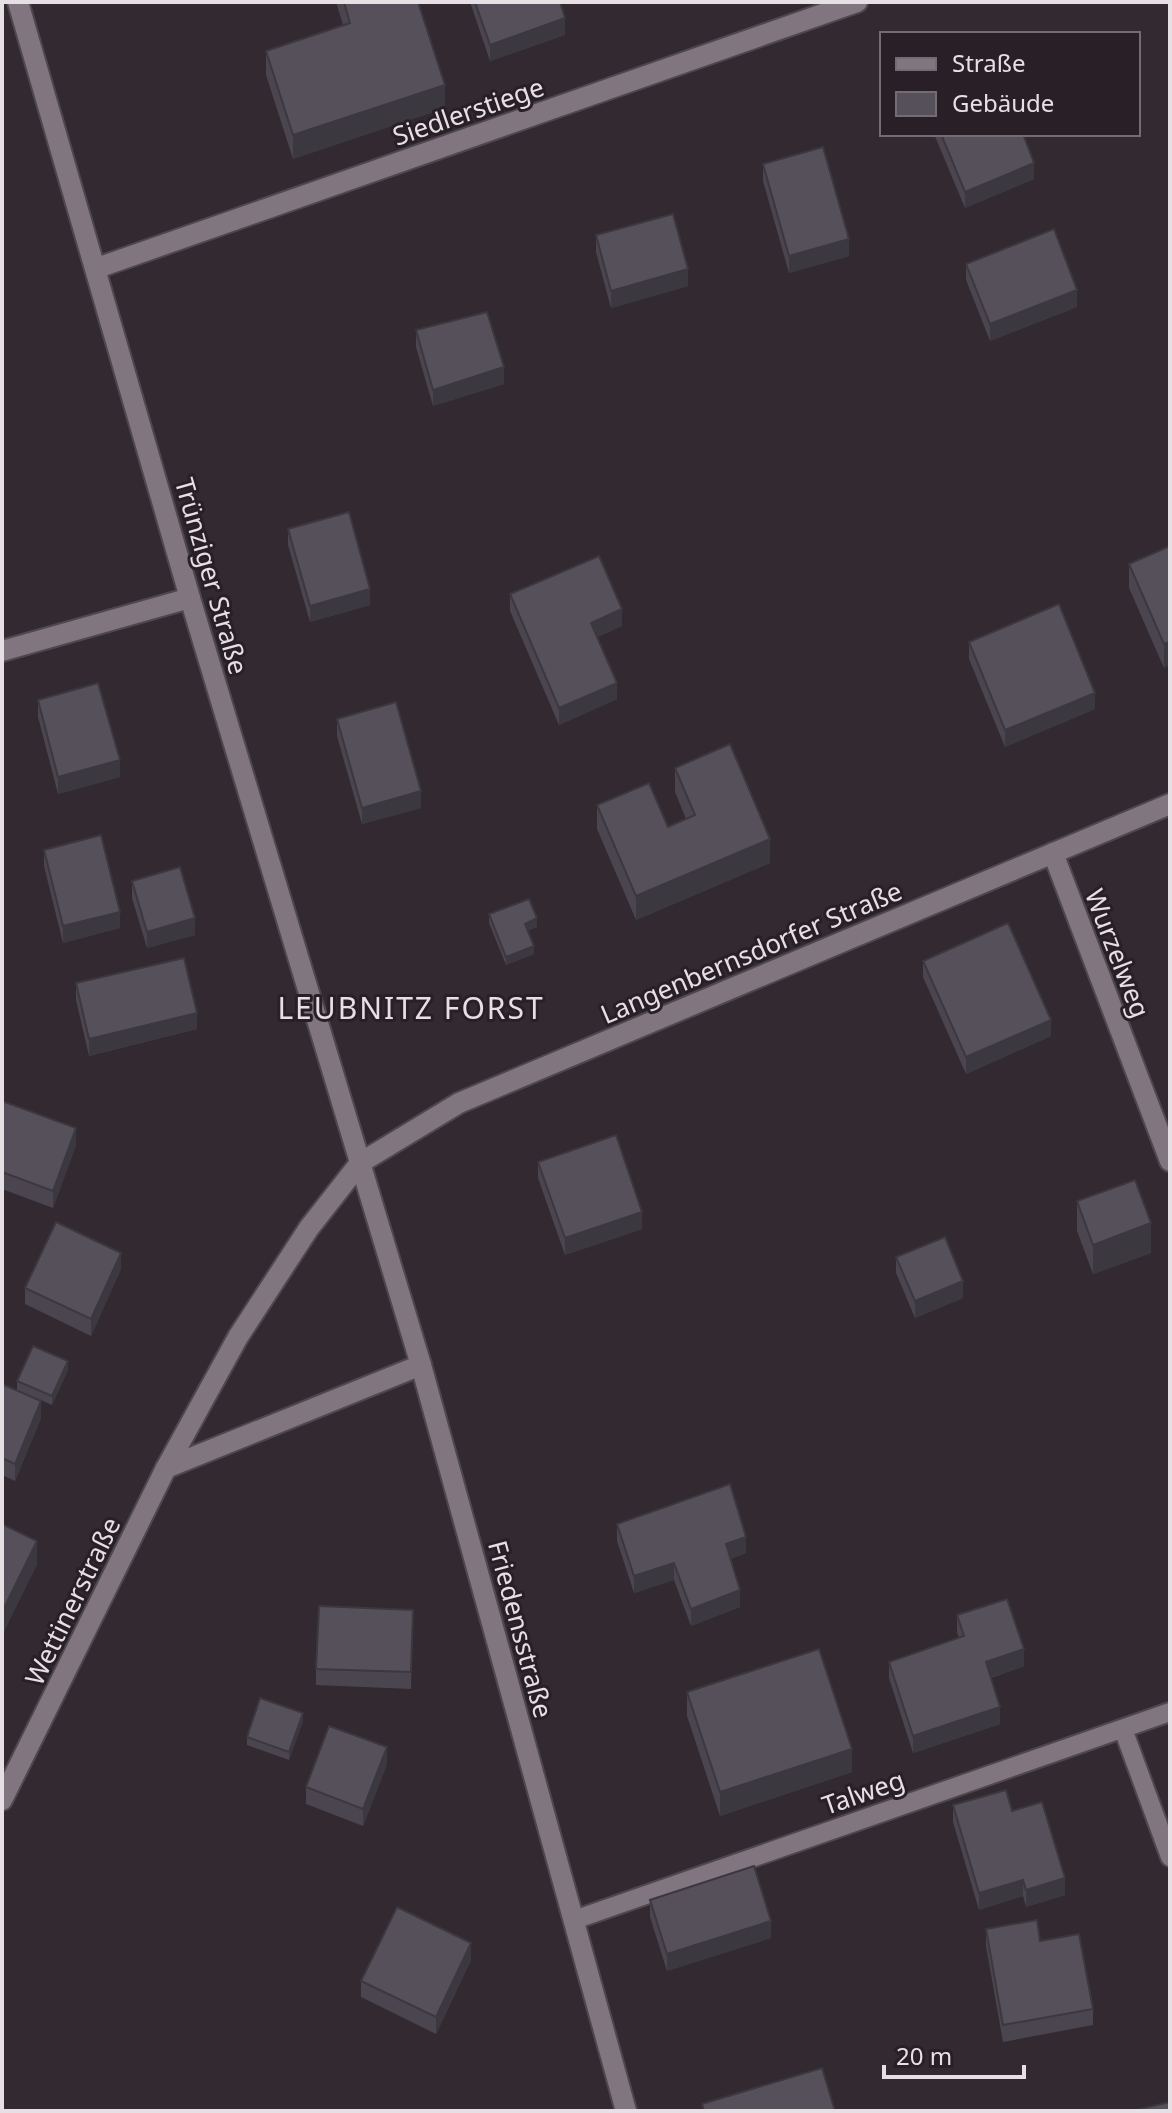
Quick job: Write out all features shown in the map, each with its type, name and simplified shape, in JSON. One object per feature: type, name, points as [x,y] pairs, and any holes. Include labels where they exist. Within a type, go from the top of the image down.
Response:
[{"type":"street","name":"Trünziger Straße","points":[[18,2],[190,598],[360,1163]]},
{"type":"street","name":"Siedlerstiege","points":[[97,268],[857,2]]},
{"type":"street","points":[[2,651],[190,598]]},
{"type":"street","name":"Langenbernsdorfer Straße","points":[[360,1163],[459,1103],[1170,804]]},
{"type":"street","name":"Wurzelweg","points":[[1053,853],[1170,1161]]},
{"type":"street","name":"Friedensstraße","points":[[360,1163],[421,1365],[626,2111]]},
{"type":"street","name":"Wettinerstraße","points":[[2,1800],[166,1468],[238,1337],[309,1228],[360,1163]]},
{"type":"street","points":[[166,1468],[421,1365]]},
{"type":"lane","name":"Talweg","points":[[574,1920],[1170,1712]]},
{"type":"lane","points":[[1123,1729],[1170,1857]]},
{"type":"building","points":[[344,2],[418,2],[445,85],[293,135],[266,51],[350,23]]},
{"type":"building","points":[[475,2],[560,2],[565,18],[490,45]]},
{"type":"building","points":[[942,136],[1024,136],[1034,163],[965,192]]},
{"type":"building","points":[[823,147],[849,239],[789,256],[763,164]]},
{"type":"building","points":[[673,214],[688,269],[611,291],[596,235]]},
{"type":"building","points":[[1054,229],[1077,290],[990,324],[966,264]]},
{"type":"building","points":[[487,312],[504,367],[433,390],[416,330]]},
{"type":"building","points":[[349,512],[370,589],[310,606],[288,529]]},
{"type":"building","points":[[1170,546],[1170,642],[1164,644],[1129,564]]},
{"type":"building","points":[[599,556],[622,609],[591,623],[617,683],[559,708],[510,594]]},
{"type":"building","points":[[1059,604],[1095,693],[1005,730],[969,642]]},
{"type":"building","points":[[98,683],[120,760],[58,777],[38,700]]},
{"type":"building","points":[[396,702],[421,791],[362,808],[337,719]]},
{"type":"building","points":[[730,744],[770,839],[636,896],[597,805],[649,783],[668,827],[695,815],[675,768]]},
{"type":"building","points":[[101,835],[120,912],[63,926],[44,850]]},
{"type":"building","points":[[180,867],[195,918],[147,932],[132,881]]},
{"type":"building","points":[[529,899],[537,918],[525,924],[534,946],[506,957],[489,914]]},
{"type":"building","points":[[1008,923],[1051,1020],[966,1057],[923,961]]},
{"type":"building","points":[[184,958],[197,1013],[89,1039],[76,983]]},
{"type":"building","points":[[2,1101],[76,1128],[53,1191],[2,1172]]},
{"type":"building","points":[[616,1135],[642,1212],[565,1238],[538,1162]]},
{"type":"building","points":[[1135,1180],[1151,1223],[1093,1245],[1077,1201]]},
{"type":"building","points":[[56,1222],[121,1253],[91,1319],[25,1288]]},
{"type":"building","points":[[945,1237],[963,1281],[915,1301],[896,1257]]},
{"type":"building","points":[[33,1346],[68,1361],[52,1396],[17,1381]]},
{"type":"building","points":[[2,1384],[41,1401],[15,1464],[2,1458]]},
{"type":"building","points":[[730,1484],[746,1537],[726,1544],[740,1590],[691,1609],[674,1563],[634,1576],[617,1524]]},
{"type":"building","points":[[2,1524],[37,1541],[2,1612]]},
{"type":"building","points":[[1007,1599],[1024,1649],[986,1662],[1000,1707],[913,1736],[889,1662],[964,1636],[957,1615]]},
{"type":"building","points":[[319,1606],[413,1610],[411,1672],[316,1669]]},
{"type":"building","points":[[819,1649],[852,1749],[720,1792],[687,1692]]},
{"type":"building","points":[[260,1698],[303,1713],[289,1752],[247,1737]]},
{"type":"building","points":[[329,1726],[387,1747],[363,1809],[306,1787]]},
{"type":"building","points":[[1006,1790],[1012,1811],[1042,1802],[1065,1878],[1026,1890],[1023,1880],[979,1893],[953,1805]]},
{"type":"building","points":[[754,1866],[771,1921],[667,1954],[650,1900]]},
{"type":"building","points":[[397,1907],[471,1943],[436,2017],[361,1981]]},
{"type":"building","points":[[1037,1920],[1040,1941],[1079,1934],[1093,2009],[1003,2025],[986,1929]]},
{"type":"building","points":[[822,2068],[835,2111],[704,2111],[702,2104]]},
{"type":"building","points":[[1170,2102],[1170,2111],[1131,2111]]},
{"type":"district","name":"LEUBNITZ FORST","points":[[411,1007]]}]
